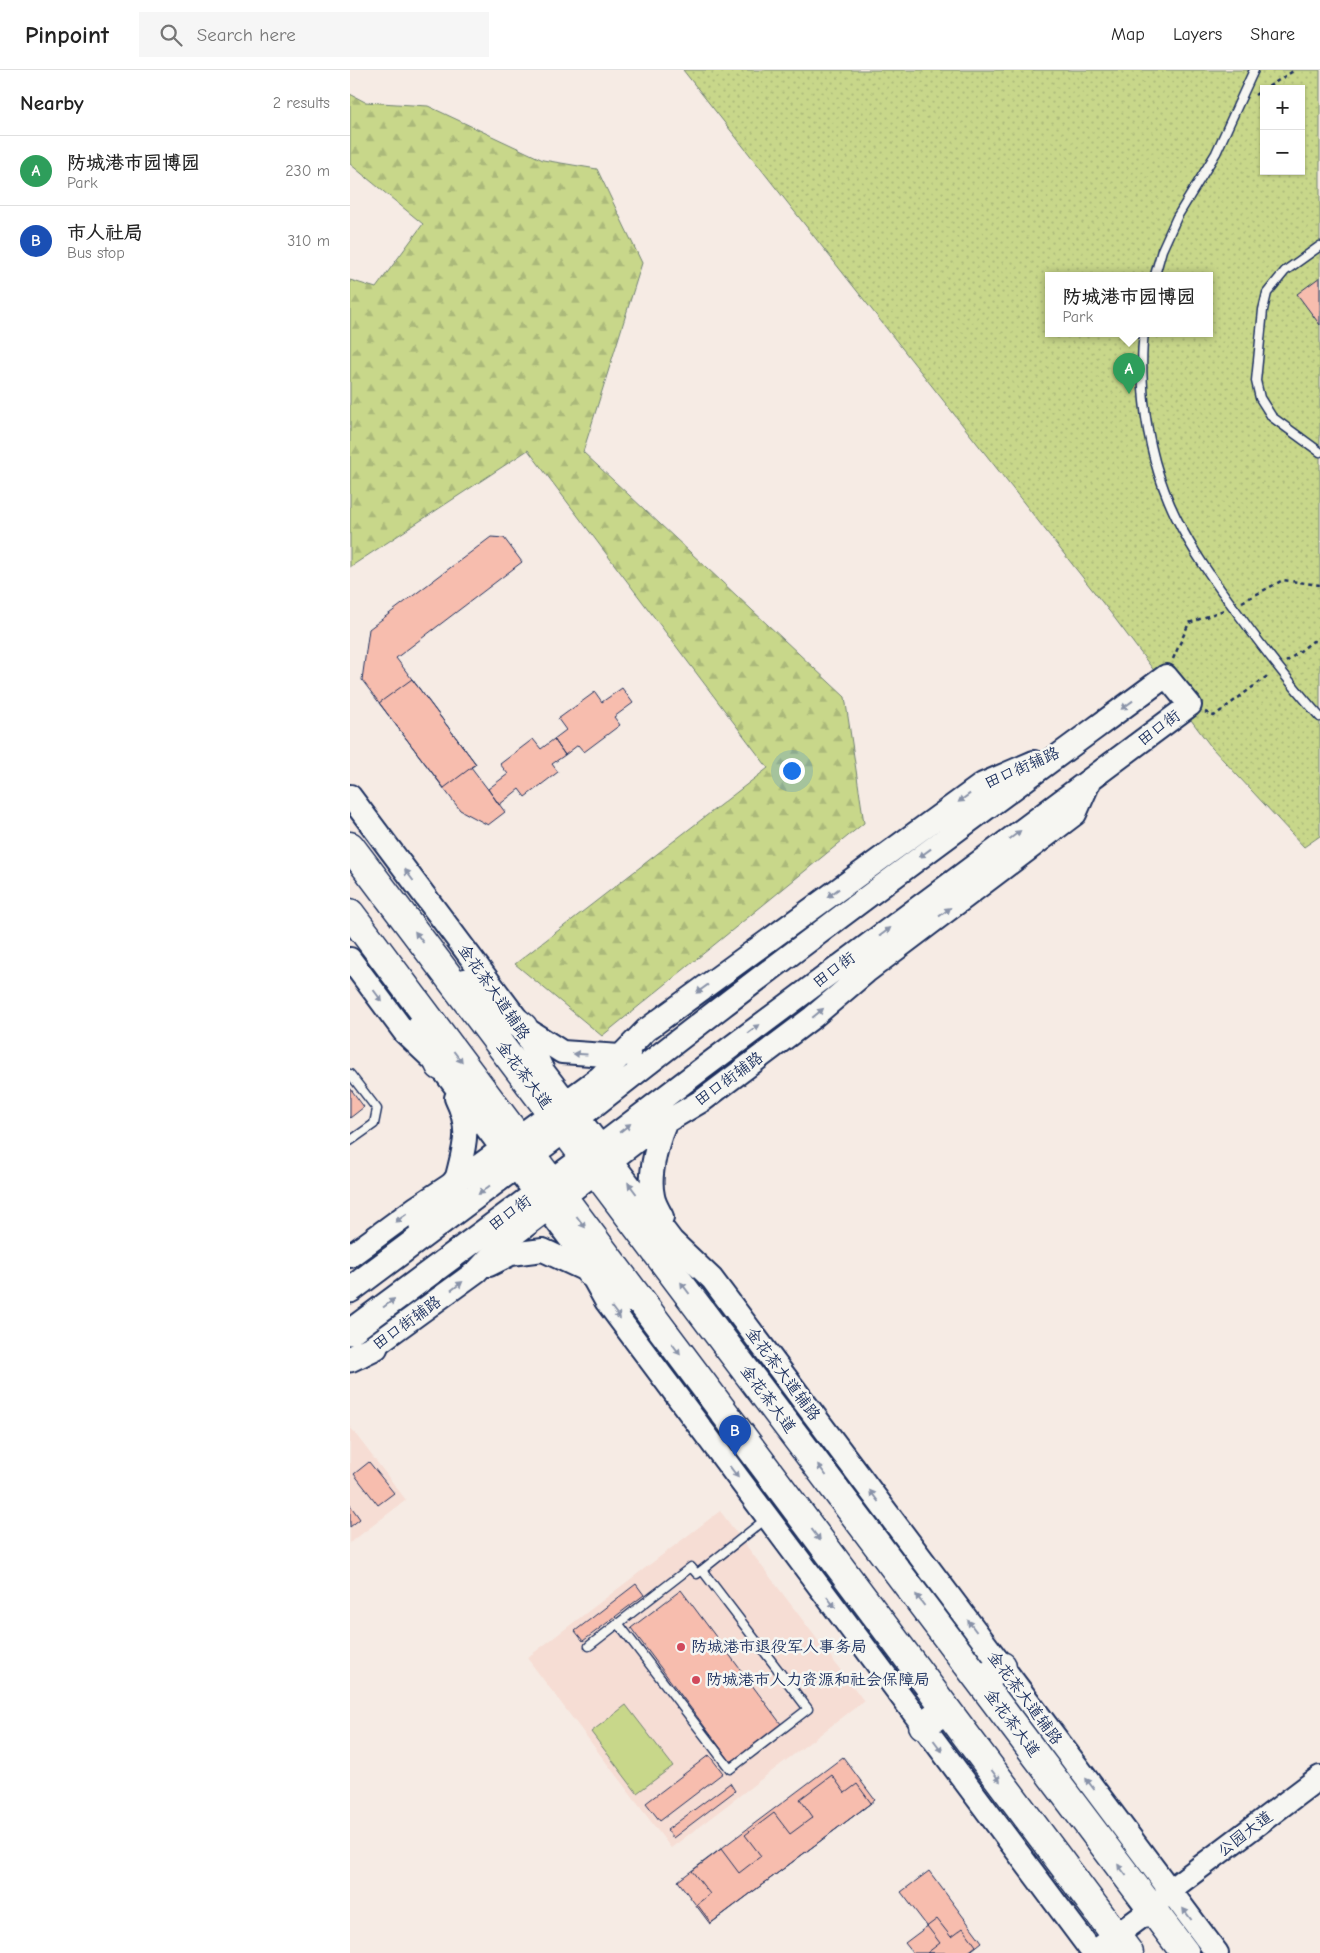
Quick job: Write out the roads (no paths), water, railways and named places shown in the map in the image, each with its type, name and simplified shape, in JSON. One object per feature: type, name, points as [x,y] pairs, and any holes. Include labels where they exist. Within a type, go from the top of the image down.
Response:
[{"type":"highway","name":"金花茶大道","points":[[350,846],[438,961],[566,1115],[991,1674],[1161,1900],[1185,1953]]},
{"type":"highway","points":[[350,913],[398,976],[517,1152],[550,1196],[647,1310],[1123,1945]]},
{"type":"highway","points":[[438,961],[522,1027]]},
{"type":"highway","points":[[398,976],[440,1066]]},
{"type":"highway","points":[[590,1272],[647,1310]]},
{"type":"highway","points":[[923,1725],[946,1709]]},
{"type":"main road","name":"田口街","points":[[350,1290],[402,1252],[517,1152],[566,1115]]},
{"type":"main road","name":"田口街","points":[[350,1332],[550,1196],[599,1159]]},
{"type":"main road","points":[[402,1252],[456,1181]]},
{"type":"main road","points":[[350,1359],[375,1347]]},
{"type":"street","name":"田口街","points":[[566,1115],[678,1039],[797,948],[1166,676],[1190,705],[1090,779],[974,878],[703,1068],[599,1159]]},
{"type":"street","name":"田口街辅路","points":[[566,1115],[646,1030],[782,930],[983,784],[1070,746]]},
{"type":"street","name":"金花茶大道辅路","points":[[350,796],[522,1027],[566,1115]]},
{"type":"street","name":"田口街辅路","points":[[599,1159],[703,1100],[813,1017],[974,878]]},
{"type":"street","points":[[782,930],[797,948]]},
{"type":"street","points":[[350,959],[405,1033],[440,1066],[517,1152],[456,1181],[350,1256]]},
{"type":"street","points":[[522,1027],[562,1052],[620,1056],[678,1039]]},
{"type":"street","points":[[440,1066],[464,1116],[466,1141],[456,1181]]},
{"type":"street","points":[[672,1241],[653,1196],[653,1168],[658,1141],[665,1123],[678,1099],[703,1068]]},
{"type":"street","name":"金花茶大道辅路","points":[[599,1159],[672,1241],[712,1279],[991,1674]]},
{"type":"street","name":"田口街辅路","points":[[350,1363],[375,1347],[477,1271],[550,1196]]},
{"type":"street","points":[[550,1196],[606,1301],[1093,1953]]},
{"type":"street","points":[[477,1271],[511,1254],[543,1250],[590,1272]]},
{"type":"street","name":"公园大道","points":[[1093,1953],[1123,1945],[1161,1900],[1320,1778]]},
{"type":"street","points":[[1161,1900],[1217,1953]]},
{"type":"lane","points":[[1156,272],[1162,250],[1177,217],[1216,153],[1254,70]]},
{"type":"lane","points":[[1320,246],[1285,271],[1267,293],[1263,310],[1256,381],[1260,398],[1272,417],[1320,452]]},
{"type":"lane","points":[[1144,337],[1142,373],[1147,427],[1161,484],[1174,517],[1200,563],[1278,668],[1320,717]]},
{"type":"lane","points":[[350,1074],[376,1109],[374,1124],[350,1142]]},
{"type":"lane","points":[[589,1646],[691,1567],[697,1574],[768,1517]]},
{"type":"lane","points":[[618,1624],[730,1769],[808,1709],[702,1570]]},
{"type":"place","name":"防城港市园博园","points":[[1129,394]]},
{"type":"place","name":"市人社局","points":[[735,1456]]},
{"type":"place","name":"防城港市退役军人事务局","points":[[681,1647]]},
{"type":"place","name":"防城港市人力资源和社会保障局","points":[[696,1680]]}]
